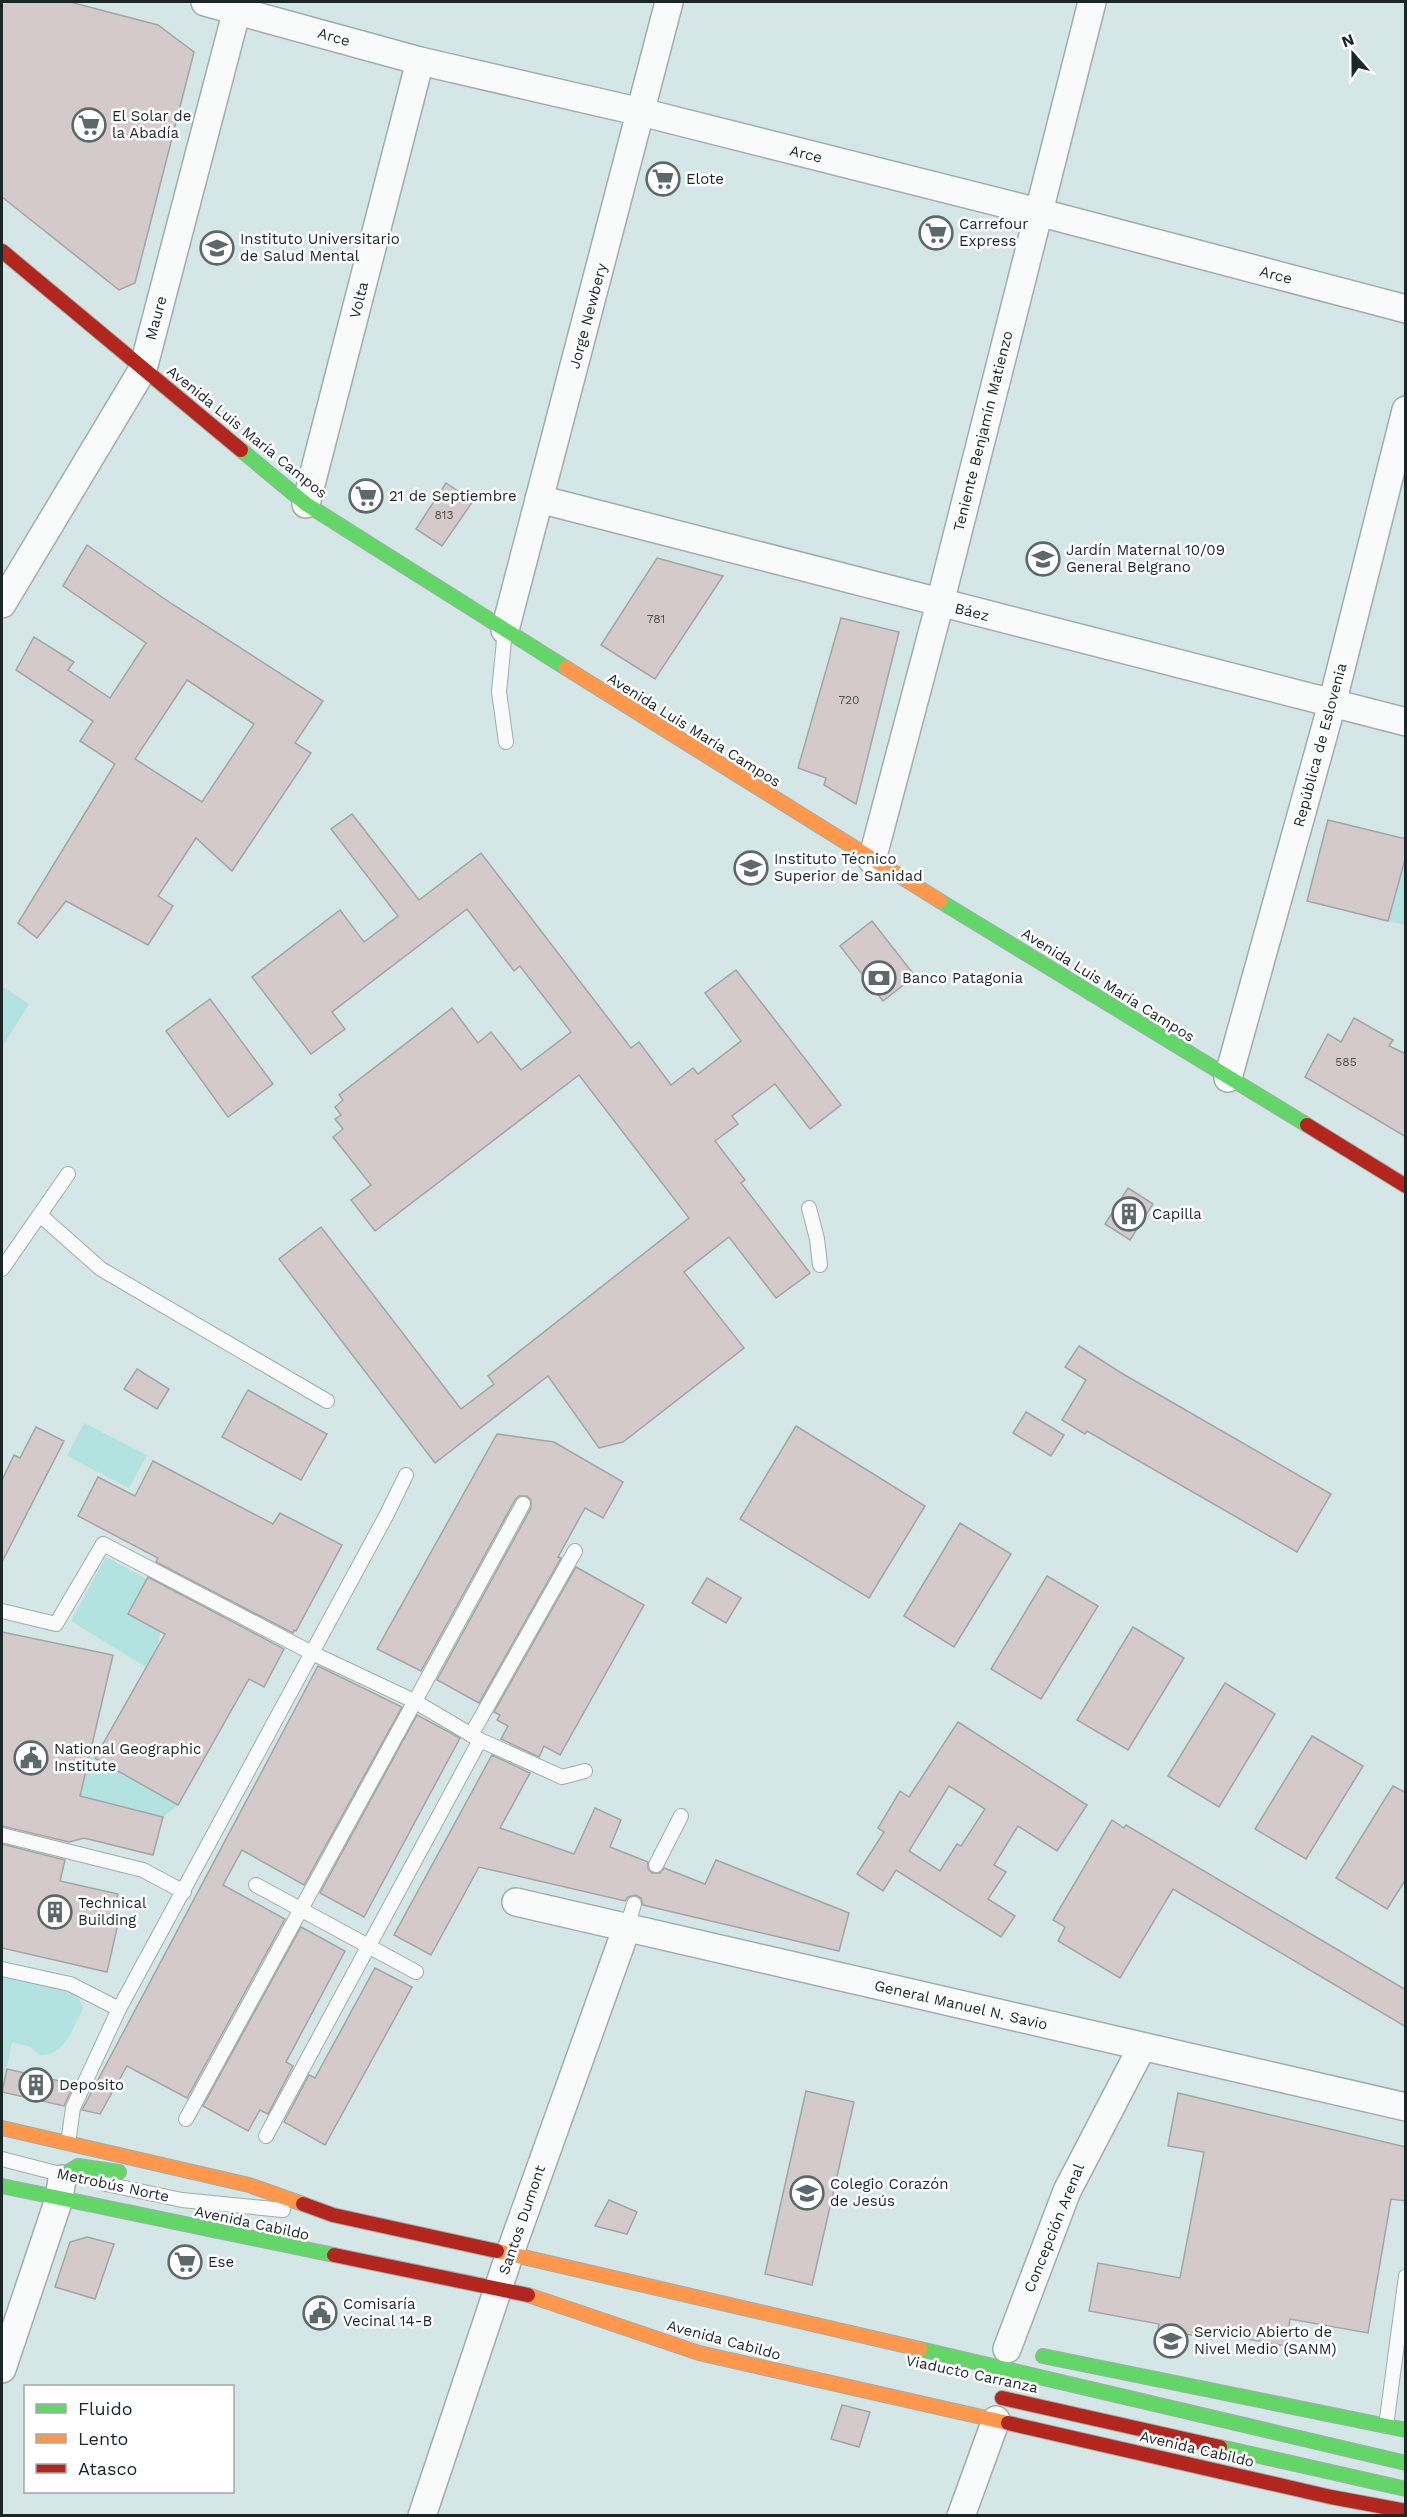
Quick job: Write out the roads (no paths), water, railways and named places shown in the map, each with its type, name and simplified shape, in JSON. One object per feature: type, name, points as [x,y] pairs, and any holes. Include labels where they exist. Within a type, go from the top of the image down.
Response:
[{"type":"main road","name":"Avenida Luis María Campos","points":[[2,251],[306,504],[872,860],[1406,1186]]},
{"type":"main road","name":"Avenida Cabildo","points":[[2,2128],[249,2185],[333,2215],[548,2262],[711,2286]]},
{"type":"main road","points":[[61,2187],[78,2166],[96,2167],[226,2196],[333,2215]]},
{"type":"main road","name":"Avenida Cabildo","points":[[2,2186],[61,2187],[531,2296],[699,2353],[992,2407],[1332,2497],[1406,2511]]},
{"type":"main road","name":"Viaducto Carranza","points":[[548,2262],[1406,2463]]},
{"type":"main road","points":[[531,2296],[656,2323]]},
{"type":"main road","points":[[1013,2350],[1406,2430]]},
{"type":"main road","name":"Viaducto Carranza","points":[[992,2407],[1406,2488]]},
{"type":"street","name":"Arce","points":[[205,2],[238,6],[420,61],[641,112],[1038,212],[1406,309]]},
{"type":"street","name":"Jorge Newbery","points":[[505,630],[669,2]]},
{"type":"street","name":"Teniente Benjamín Matienzo","points":[[872,860],[940,603],[1092,2]]},
{"type":"street","name":"Maure","points":[[2,604],[143,369],[238,6]]},
{"type":"street","name":"Volta","points":[[306,504],[420,61]]},
{"type":"street","name":"República de Eslovenia","points":[[1228,1078],[1332,704],[1406,410]]},
{"type":"street","name":"Báez","points":[[540,499],[1406,722]]},
{"type":"street","name":"General Manuel N. Savio","points":[[516,1902],[631,1915],[1142,2047],[1406,2107]]},
{"type":"street","name":"Santos Dumont","points":[[422,2516],[510,2253],[631,1915]]},
{"type":"street","name":"Concepción Arenal","points":[[1013,2350],[1067,2191],[1142,2047]]},
{"type":"street","points":[[2,2369],[61,2187]]},
{"type":"street","points":[[961,2516],[992,2407]]},
{"type":"lane","points":[[505,630],[499,692],[506,742]]},
{"type":"lane","points":[[2,1269],[68,1174]]},
{"type":"lane","points":[[809,1208],[817,1239],[820,1265]]},
{"type":"lane","points":[[40,1215],[101,1269],[327,1401]]},
{"type":"lane","points":[[61,2187],[73,2108],[118,2009],[184,1892],[406,1475]]},
{"type":"lane","points":[[186,2119],[523,1504]]},
{"type":"lane","points":[[2,1611],[56,1624],[103,1544],[312,1653],[414,1701],[475,1737],[562,1777],[585,1771]]},
{"type":"lane","points":[[266,2136],[575,1551]]},
{"type":"lane","points":[[656,1865],[681,1816]]},
{"type":"lane","points":[[2,1835],[143,1870],[184,1892]]},
{"type":"lane","points":[[256,1885],[416,1972]]},
{"type":"lane","points":[[2,1968],[70,1984],[118,2009]]},
{"type":"lane","name":"Metrobús Norte","points":[[2,2159],[61,2187]]},
{"type":"lane","points":[[1386,2426],[1406,2276]]},
{"type":"place","name":"El Solar de la Abadía","points":[[89,125]]},
{"type":"place","name":"Elote","points":[[663,179]]},
{"type":"place","name":"Carrefour Express","points":[[936,233]]},
{"type":"place","name":"Instituto Universitario de Salud Mental","points":[[217,248]]},
{"type":"place","name":"21 de Septiembre","points":[[366,496]]},
{"type":"place","name":"Jardín Maternal 10/09 General Belgrano","points":[[1043,559]]},
{"type":"place","name":"Instituto Técnico Superior de Sanidad","points":[[751,868]]},
{"type":"place","name":"Banco Patagonia","points":[[879,978]]},
{"type":"place","name":"Capilla","points":[[1129,1214]]},
{"type":"place","name":"National Geographic Institute","points":[[31,1758]]},
{"type":"place","name":"Technical Building","points":[[55,1912]]},
{"type":"place","name":"Deposito","points":[[36,2085]]},
{"type":"place","name":"Colegio Corazón de Jesús","points":[[807,2193]]},
{"type":"place","name":"Ese","points":[[185,2262]]},
{"type":"place","name":"Comisaría Vecinal 14-B","points":[[320,2313]]},
{"type":"place","name":"Servicio Abierto de Nivel Medio (SANM)","points":[[1171,2341]]}]
